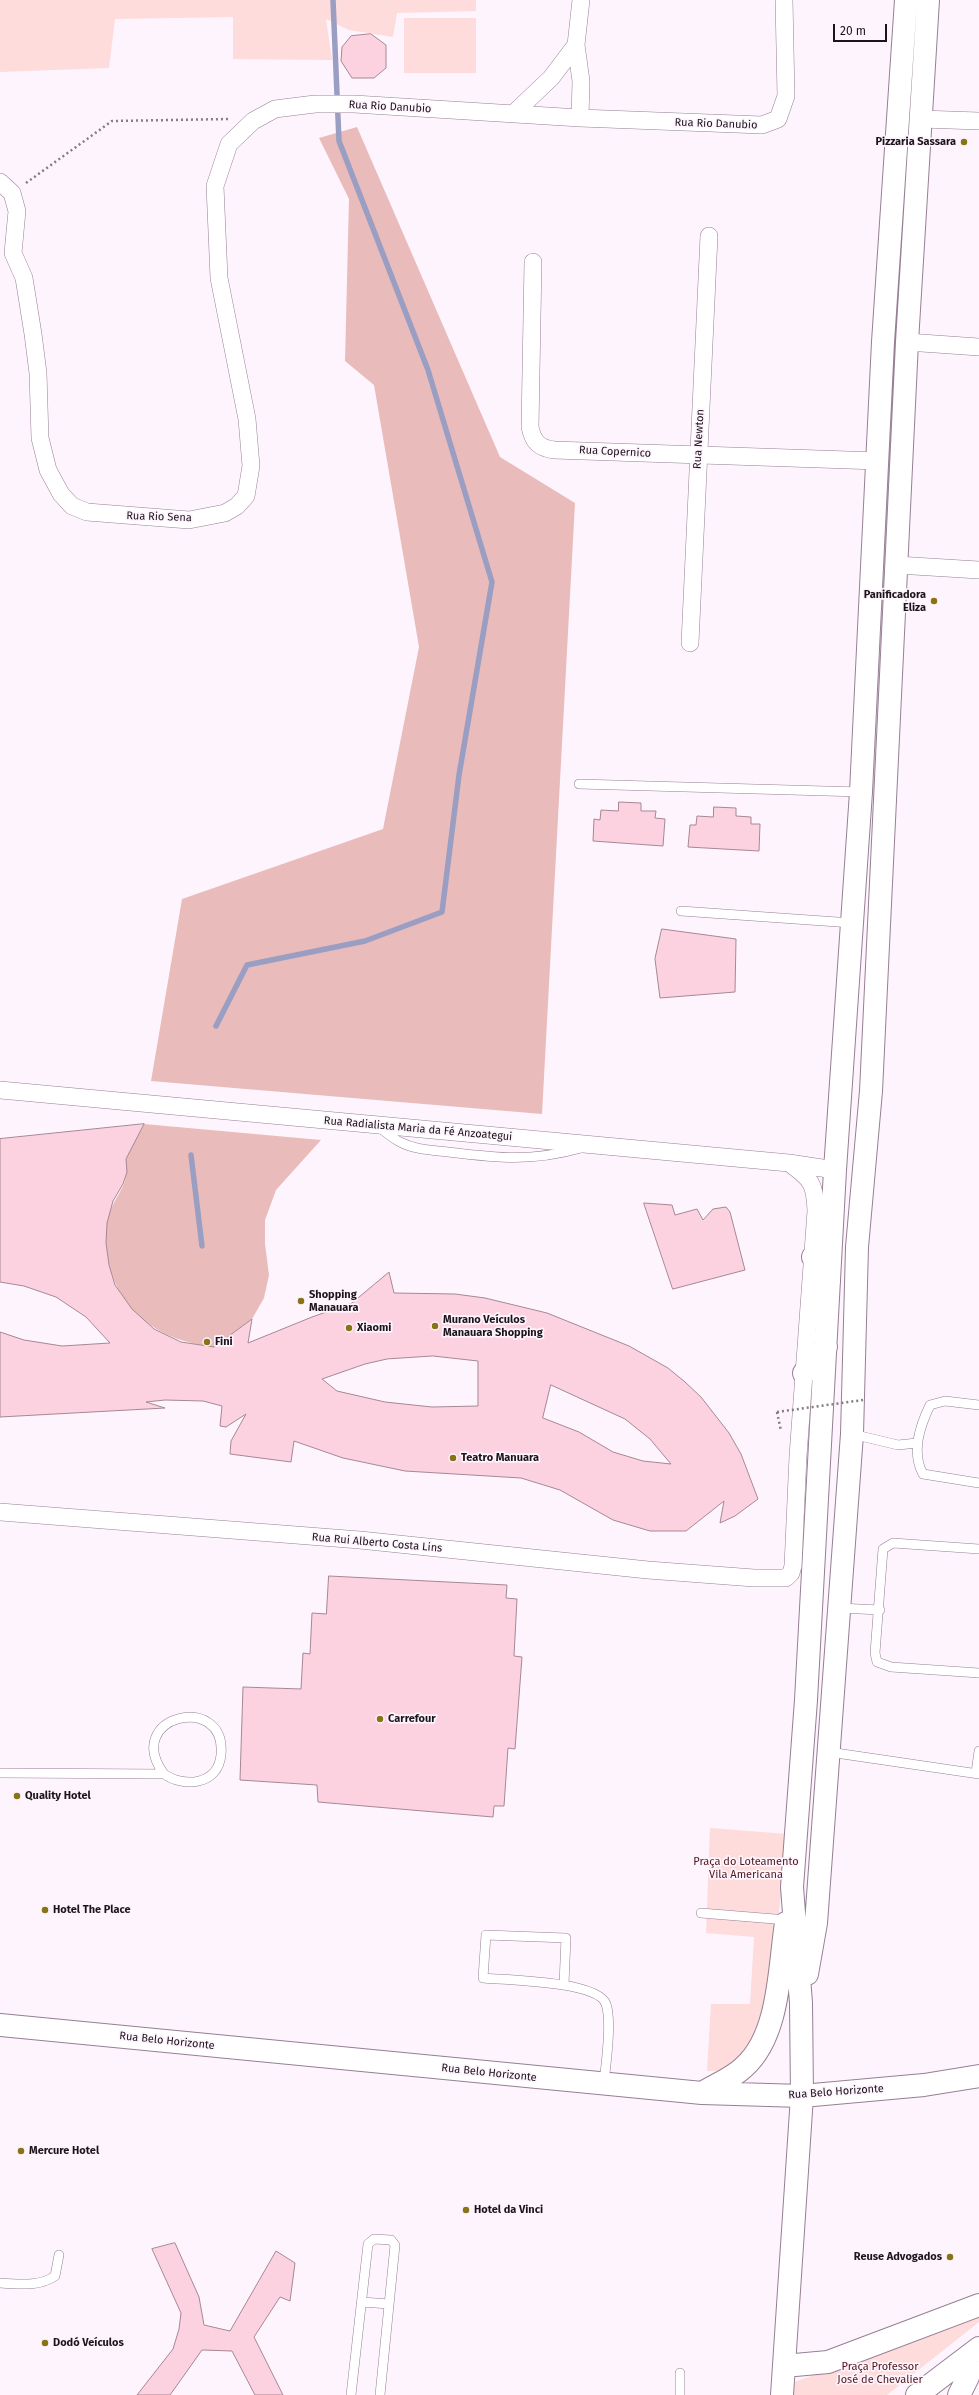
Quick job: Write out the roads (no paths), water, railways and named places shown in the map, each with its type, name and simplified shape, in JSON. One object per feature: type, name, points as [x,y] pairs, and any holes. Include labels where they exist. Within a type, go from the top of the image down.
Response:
[{"type":"main road","points":[[702,2093],[744,2068],[766,2037],[772,2018],[792,1887],[806,1700],[835,1170],[861,792],[896,123],[906,0]]},
{"type":"main road","points":[[801,2003],[816,1923],[852,1434],[857,1246],[871,1083],[907,342],[928,0]]},
{"type":"main road","points":[[813,1257],[829,1282]]},
{"type":"main road","points":[[804,1373],[826,1347]]},
{"type":"main road","points":[[782,2395],[802,2096],[801,2003],[792,1887]]},
{"type":"main road","name":"Rua Belo Horizonte","points":[[0,2025],[702,2093],[802,2096],[924,2085],[979,2076]]},
{"type":"main road","points":[[784,2366],[828,2362],[979,2305]]},
{"type":"main road","points":[[917,2395],[975,2352]]},
{"type":"main road","points":[[959,2395],[968,2377],[975,2352]]},
{"type":"street","points":[[580,118],[581,81],[576,44],[581,0]]},
{"type":"street","name":"Rua Rio Danubio","points":[[315,104],[354,104],[580,118],[745,126],[762,125],[778,119],[786,96],[784,0]]},
{"type":"street","points":[[513,114],[551,78],[576,44]]},
{"type":"street","name":"Rua Rio Sena","points":[[6,188],[18,217],[6,249],[24,278],[38,373],[40,438],[48,470],[61,494],[72,506],[101,515],[189,520],[225,513],[238,506],[246,496],[251,466],[251,444],[219,278],[215,186],[229,144],[253,121],[275,109],[315,104]]},
{"type":"street","points":[[921,119],[979,122]]},
{"type":"street","name":"Rua Newton","points":[[690,643],[709,236]]},
{"type":"street","name":"Rua Copernico","points":[[533,262],[530,427],[535,442],[546,449],[698,456],[878,461]]},
{"type":"street","points":[[907,342],[979,347]]},
{"type":"street","points":[[897,565],[979,570]]},
{"type":"street","name":"Rua Radialista Maria da Fé Anzoategui","points":[[0,1090],[789,1163],[835,1170]]},
{"type":"street","name":"Rua Rui Alberto Costa Lins","points":[[0,1512],[360,1540],[754,1578],[786,1578],[793,1570],[804,1373],[816,1212],[814,1191],[810,1178],[789,1163]]},
{"type":"lane","points":[[578,784],[861,792]]},
{"type":"lane","points":[[681,911],[852,923]]},
{"type":"lane","points":[[979,1405],[945,1401],[930,1405],[923,1419],[917,1443],[918,1465],[923,1474],[979,1483]]},
{"type":"lane","points":[[852,1434],[898,1445],[917,1443]]},
{"type":"lane","points":[[979,1549],[893,1543],[887,1545],[883,1549],[880,1610],[875,1653],[876,1662],[891,1667],[979,1672]]},
{"type":"lane","points":[[839,1608],[880,1610]]},
{"type":"lane","points":[[0,1774],[164,1774],[172,1780],[192,1783],[210,1775],[217,1767],[221,1753],[219,1738],[214,1729],[198,1718],[188,1716],[178,1717],[161,1728],[154,1747],[154,1757],[164,1774]]},
{"type":"lane","points":[[829,1752],[978,1774],[979,1751]]},
{"type":"lane","points":[[701,1913],[787,1920]]},
{"type":"lane","points":[[564,1984],[566,1938],[486,1935],[483,1978],[564,1984],[583,1989],[601,1997],[606,2003],[608,2027],[604,2084]]},
{"type":"lane","points":[[351,2395],[368,2244],[374,2239],[391,2240],[395,2245],[380,2395]]},
{"type":"lane","points":[[0,2282],[29,2284],[46,2282],[55,2276],[59,2255]]},
{"type":"lane","points":[[362,2302],[389,2304]]},
{"type":"lane","points":[[680,2373],[680,2395]]},
{"type":"waterway","points":[[216,1026],[247,965],[365,941],[442,912],[459,775],[492,582],[428,370],[339,141],[333,0]]},
{"type":"waterway","points":[[191,1155],[202,1246]]},
{"type":"place","name":"Pizzaria Sassara","points":[[964,142]]},
{"type":"place","name":"Panificadora Eliza","points":[[934,601]]},
{"type":"place","name":"Shopping Manauara","points":[[301,1301]]},
{"type":"place","name":"Murano Veículos Manauara Shopping","points":[[435,1326]]},
{"type":"place","name":"Xiaomi","points":[[349,1328]]},
{"type":"place","name":"Fini","points":[[207,1342]]},
{"type":"place","name":"Teatro Manuara","points":[[453,1458]]},
{"type":"place","name":"Carrefour","points":[[380,1719]]},
{"type":"place","name":"Quality Hotel","points":[[17,1796]]},
{"type":"place","name":"Hotel The Place","points":[[45,1910]]},
{"type":"place","name":"Mercure Hotel","points":[[21,2151]]},
{"type":"place","name":"Hotel da Vinci","points":[[466,2210]]},
{"type":"place","name":"Reuse Advogados","points":[[950,2257]]},
{"type":"place","name":"Dodó Veículos","points":[[45,2343]]},
{"type":"park label","name":"Praça do Loteamento Vila Americana","points":[[746,1868]]},
{"type":"park label","name":"Praça Professor José de Chevalier","points":[[880,2373]]}]
